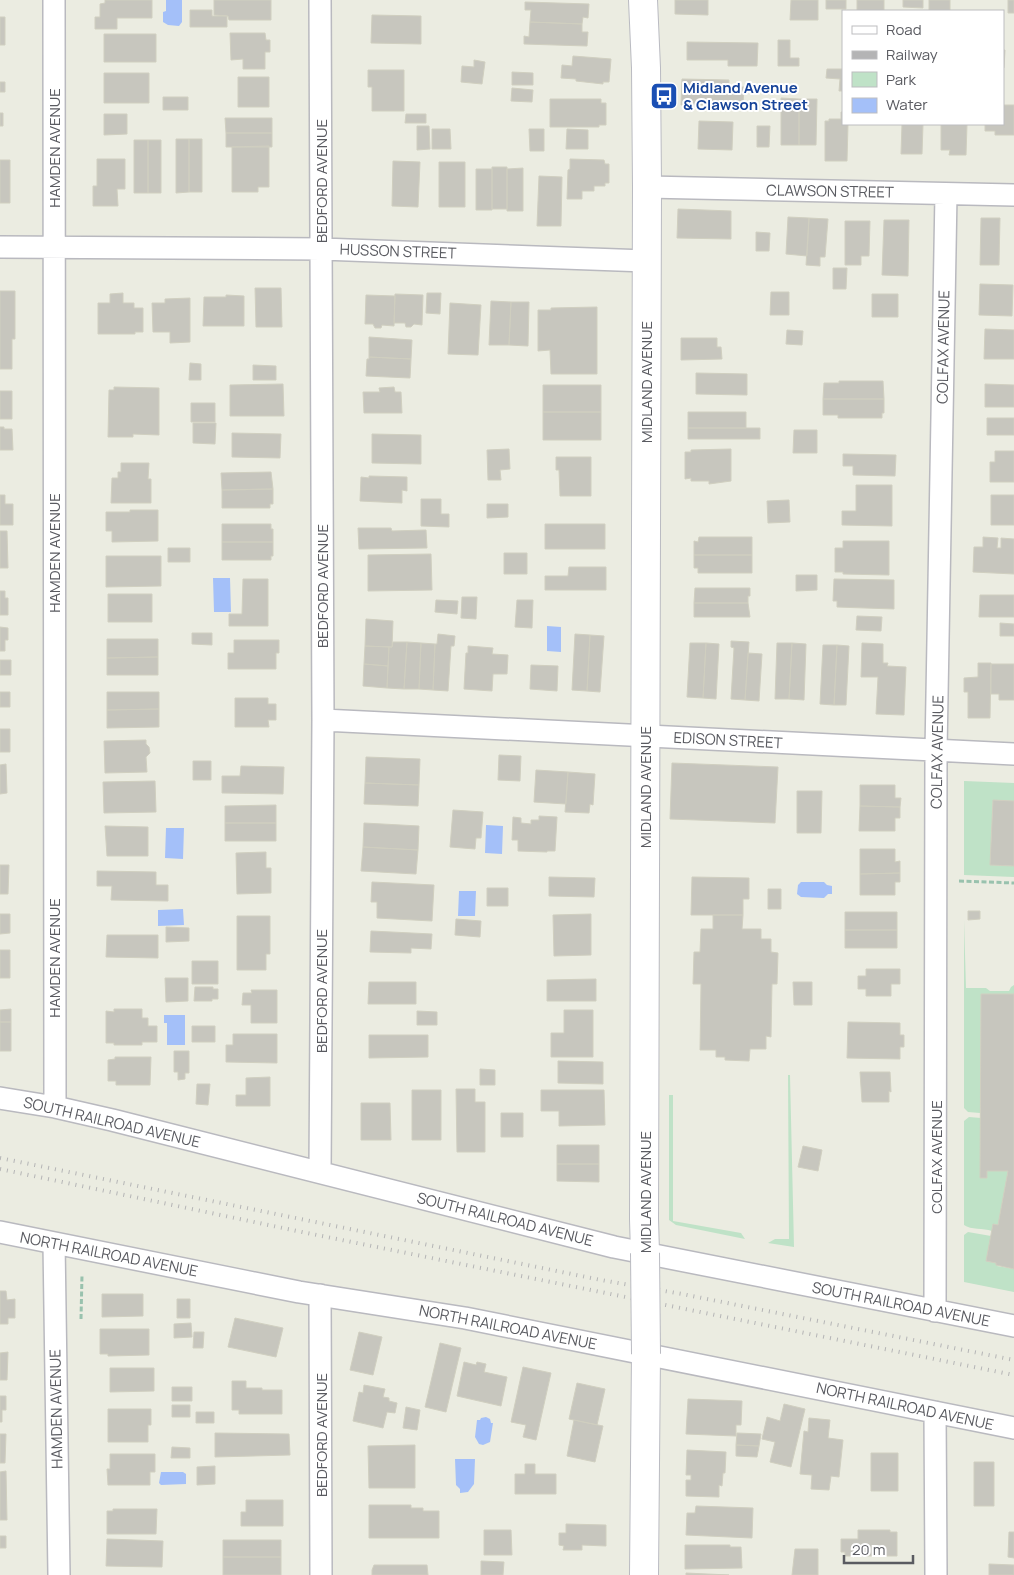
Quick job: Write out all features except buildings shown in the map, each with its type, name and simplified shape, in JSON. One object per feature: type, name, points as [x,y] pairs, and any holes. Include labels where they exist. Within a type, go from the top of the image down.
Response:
[{"type":"street","name":"HAMDEN AVENUE","points":[[54,0],[55,1107]]},
{"type":"street","name":"BEDFORD AVENUE","points":[[320,0],[322,249],[320,1172]]},
{"type":"street","name":"MIDLAND AVENUE","points":[[643,0],[646,68],[647,187],[644,1219],[646,1354],[644,1575]]},
{"type":"street","name":"CLAWSON STREET","points":[[647,187],[1014,195]]},
{"type":"street","name":"COLFAX AVENUE","points":[[936,1311],[936,751],[946,194]]},
{"type":"street","name":"HUSSON STREET","points":[[0,247],[322,249],[646,261]]},
{"type":"street","name":"EDISON STREET","points":[[322,720],[1014,754]]},
{"type":"street","name":"SOUTH RAILROAD AVENUE","points":[[0,1098],[55,1107],[112,1120],[645,1253],[1014,1326]]},
{"type":"street","name":"NORTH RAILROAD AVENUE","points":[[0,1232],[320,1295],[465,1318],[1014,1428]]},
{"type":"street","name":"HAMDEN AVENUE","points":[[54,1243],[59,1575]]},
{"type":"street","name":"BEDFORD AVENUE","points":[[320,1295],[321,1575]]},
{"type":"street","points":[[935,1412],[936,1575]]},
{"type":"path","points":[[959,880],[1014,883]]},
{"type":"path","points":[[81,1319],[82,1275]]},
{"type":"green space","points":[[964,781],[1014,783],[1014,801],[993,800],[990,865],[1014,866],[1014,877],[964,875]]},
{"type":"green space","points":[[964,920],[966,988],[1009,991],[1014,985],[1014,994],[981,994],[980,1113],[968,1112],[964,1108]]},
{"type":"green space","points":[[788,1075],[790,1075],[794,1247],[768,1243],[775,1239],[789,1239]]},
{"type":"green space","points":[[669,1095],[673,1095],[673,1221],[741,1233],[745,1239],[676,1225],[669,1220]]},
{"type":"green space","points":[[969,1117],[981,1118],[980,1178],[987,1178],[987,1171],[1008,1171],[998,1225],[993,1224],[992,1231],[970,1228],[964,1225],[964,1121]]},
{"type":"green space","points":[[968,1232],[991,1236],[986,1261],[996,1263],[997,1266],[1014,1269],[1014,1292],[964,1282],[964,1235]]},
{"type":"water","points":[[166,0],[182,0],[182,22],[179,26],[168,25],[163,22]]},
{"type":"water","points":[[213,578],[230,578],[231,612],[214,612]]},
{"type":"water","points":[[547,626],[561,627],[561,652],[547,651]]},
{"type":"water","points":[[486,825],[503,826],[502,854],[485,853]]},
{"type":"water","points":[[166,828],[184,828],[183,859],[165,858]]},
{"type":"water","points":[[801,882],[824,882],[832,886],[832,894],[828,894],[824,898],[801,897],[797,894],[798,885]]},
{"type":"water","points":[[459,891],[476,891],[475,916],[458,916]]},
{"type":"water","points":[[183,909],[184,925],[158,926],[158,910]]},
{"type":"water","points":[[164,1015],[185,1015],[185,1045],[167,1045],[167,1023],[164,1023]]},
{"type":"water","points":[[486,1417],[493,1423],[490,1442],[483,1445],[479,1444],[475,1437],[477,1420]]},
{"type":"water","points":[[455,1459],[475,1459],[474,1484],[468,1492],[460,1493],[460,1489],[456,1485]]},
{"type":"water","points":[[161,1472],[183,1472],[186,1474],[186,1484],[161,1485],[159,1483]]},
{"type":"railway","points":[[0,1158],[601,1280],[682,1294],[1014,1360]]},
{"type":"railway","points":[[0,1169],[302,1232],[1014,1375]]},
{"type":"place","name":"Midland Avenue & Clawson Street","points":[[664,96]]}]
